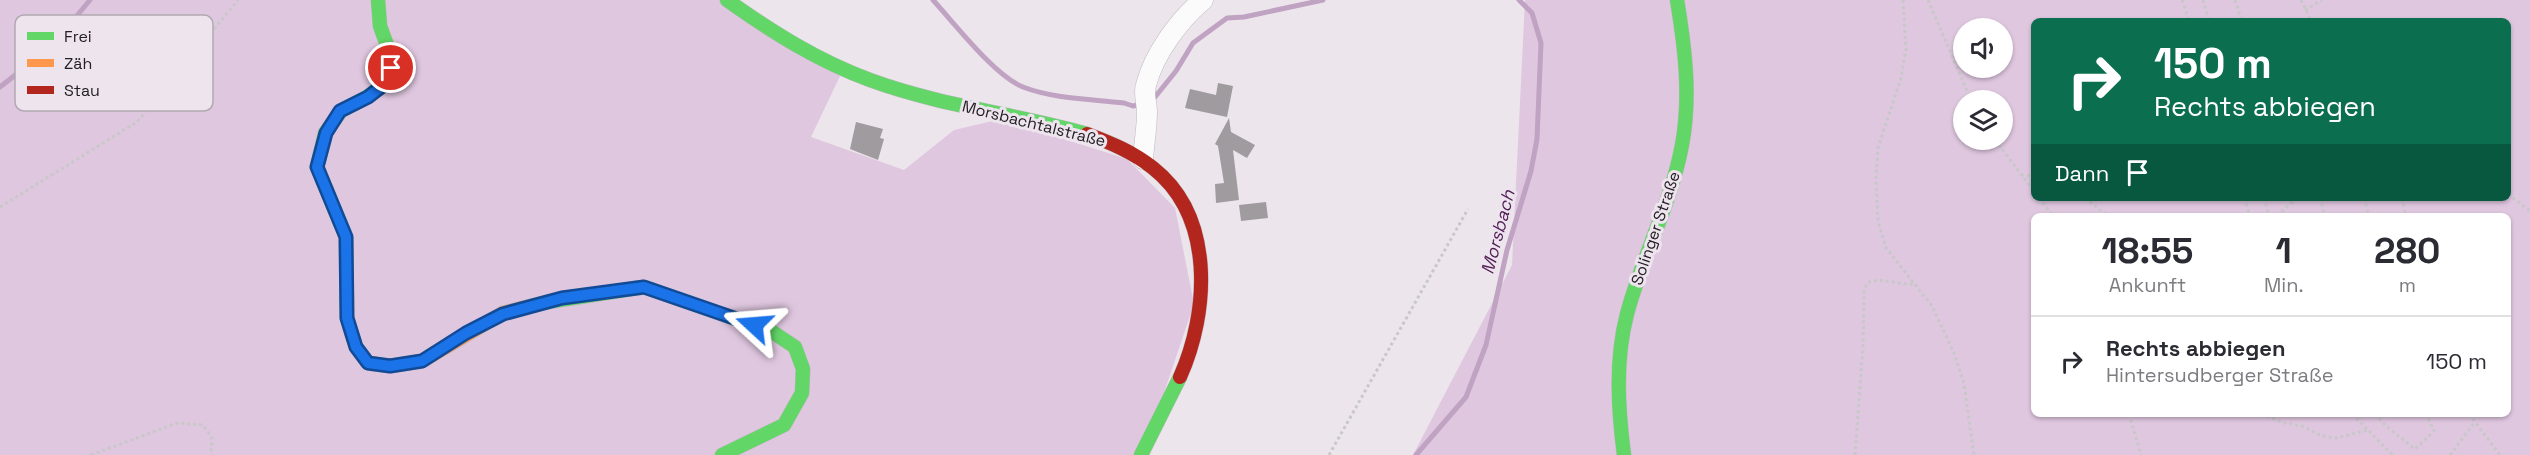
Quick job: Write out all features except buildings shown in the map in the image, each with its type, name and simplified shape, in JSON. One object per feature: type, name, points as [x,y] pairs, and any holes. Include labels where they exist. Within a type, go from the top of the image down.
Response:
[{"type":"main road","points":[[378,0],[380,26],[391,56],[390,80],[368,97],[340,111],[326,133],[317,167],[346,237],[347,318],[356,347],[368,363],[390,366],[422,361],[466,333],[503,314],[562,298],[644,287],[771,331],[795,347],[803,369],[802,393],[784,425],[722,455]]},
{"type":"main road","name":"Morsbachtalstraße","points":[[727,0],[797,48],[869,80],[923,96],[1083,132],[1115,142],[1143,159],[1170,186],[1187,215],[1198,248],[1203,291],[1198,326],[1185,368],[1141,455]]},
{"type":"main road","name":"Solinger Straße","points":[[1624,455],[1618,416],[1618,390],[1624,327],[1631,298],[1669,192],[1678,162],[1684,129],[1686,67],[1677,0]]},
{"type":"street","points":[[1143,159],[1146,86],[1158,58],[1188,14],[1203,0]]},
{"type":"path","points":[[213,30],[238,0]]},
{"type":"path","points":[[1903,0],[1906,49],[1901,78],[1878,148],[1876,201],[1880,231],[1886,248],[1932,306],[1958,362],[1964,384],[1974,455]]},
{"type":"path","points":[[1928,0],[1967,90]]},
{"type":"path","points":[[2182,0],[2188,18]]},
{"type":"path","points":[[2203,0],[2208,18]]},
{"type":"path","points":[[2235,0],[2241,18]]},
{"type":"path","points":[[2301,0],[2309,18]]},
{"type":"path","points":[[2305,10],[2322,0]]},
{"type":"path","points":[[0,207],[137,122],[146,111]]},
{"type":"path","points":[[2002,150],[2031,188]]},
{"type":"path","points":[[2021,175],[2031,176]]},
{"type":"path","points":[[2511,196],[2530,211]]},
{"type":"path","points":[[2041,201],[2051,213]]},
{"type":"path","points":[[2089,201],[2104,213]]},
{"type":"path","points":[[2280,213],[2294,201]]},
{"type":"path","points":[[1329,455],[1468,209]]},
{"type":"path","points":[[1856,455],[1867,283],[1872,281],[1916,284]]},
{"type":"path","points":[[2129,417],[2141,455]]},
{"type":"path","points":[[2269,417],[2302,426],[2322,436],[2336,438],[2368,430]]},
{"type":"path","points":[[2355,417],[2393,455]]},
{"type":"path","points":[[2378,417],[2415,449],[2434,432],[2427,417]]},
{"type":"path","points":[[2471,417],[2500,455]]},
{"type":"path","points":[[92,455],[177,423],[203,425],[212,438],[211,455]]},
{"type":"path","points":[[2450,455],[2474,423]]},
{"type":"shaded area","points":[[0,0],[732,0],[841,74],[811,137],[904,170],[954,130],[1001,119],[1127,159],[1175,208],[1194,304],[1143,455],[0,455]]},
{"type":"shaded area","points":[[1525,0],[2530,0],[2530,455],[1413,455],[1512,265]]},
{"type":"waterway","name":"Morsbach","points":[[78,15],[90,0]]},
{"type":"waterway","name":"Morsbach","points":[[933,0],[988,61],[1023,87],[1060,96],[1133,106],[1142,104]]},
{"type":"waterway","name":"Morsbach","points":[[1151,102],[1176,71],[1193,43],[1227,18],[1244,17],[1323,0]]},
{"type":"waterway","name":"Morsbach","points":[[1416,455],[1466,397],[1486,345],[1507,250],[1531,171],[1537,139],[1541,43],[1532,13],[1519,0]]},
{"type":"waterway","name":"Morsbach","points":[[0,87],[15,75]]},
{"type":"traffic: fast","points":[[352,335],[347,318],[346,237],[317,167],[325,133],[341,111],[367,97],[390,80],[391,56],[380,26],[378,0]]},
{"type":"traffic: fast","points":[[727,0],[796,45],[870,80],[924,97],[1087,134]]},
{"type":"traffic: fast","points":[[1624,455],[1619,384],[1623,331],[1633,293],[1671,188],[1685,127],[1686,72],[1677,0]]},
{"type":"traffic: fast","points":[[547,302],[644,287],[771,331],[795,347],[803,369],[802,393],[784,425],[722,455]]},
{"type":"traffic: fast","points":[[1141,455],[1180,377]]},
{"type":"traffic: slow","points":[[352,335],[356,347],[368,363],[390,366],[422,361],[503,313],[547,302]]},
{"type":"traffic: jam","points":[[1087,134],[1122,148],[1153,168],[1173,188],[1187,212],[1196,239],[1201,266],[1201,295],[1197,324],[1180,377]]},
{"type":"route","points":[[391,68],[390,80],[368,97],[340,111],[326,133],[317,167],[346,237],[347,318],[356,347],[368,363],[390,366],[422,361],[466,333],[503,314],[533,304],[644,287],[754,325]]}]
